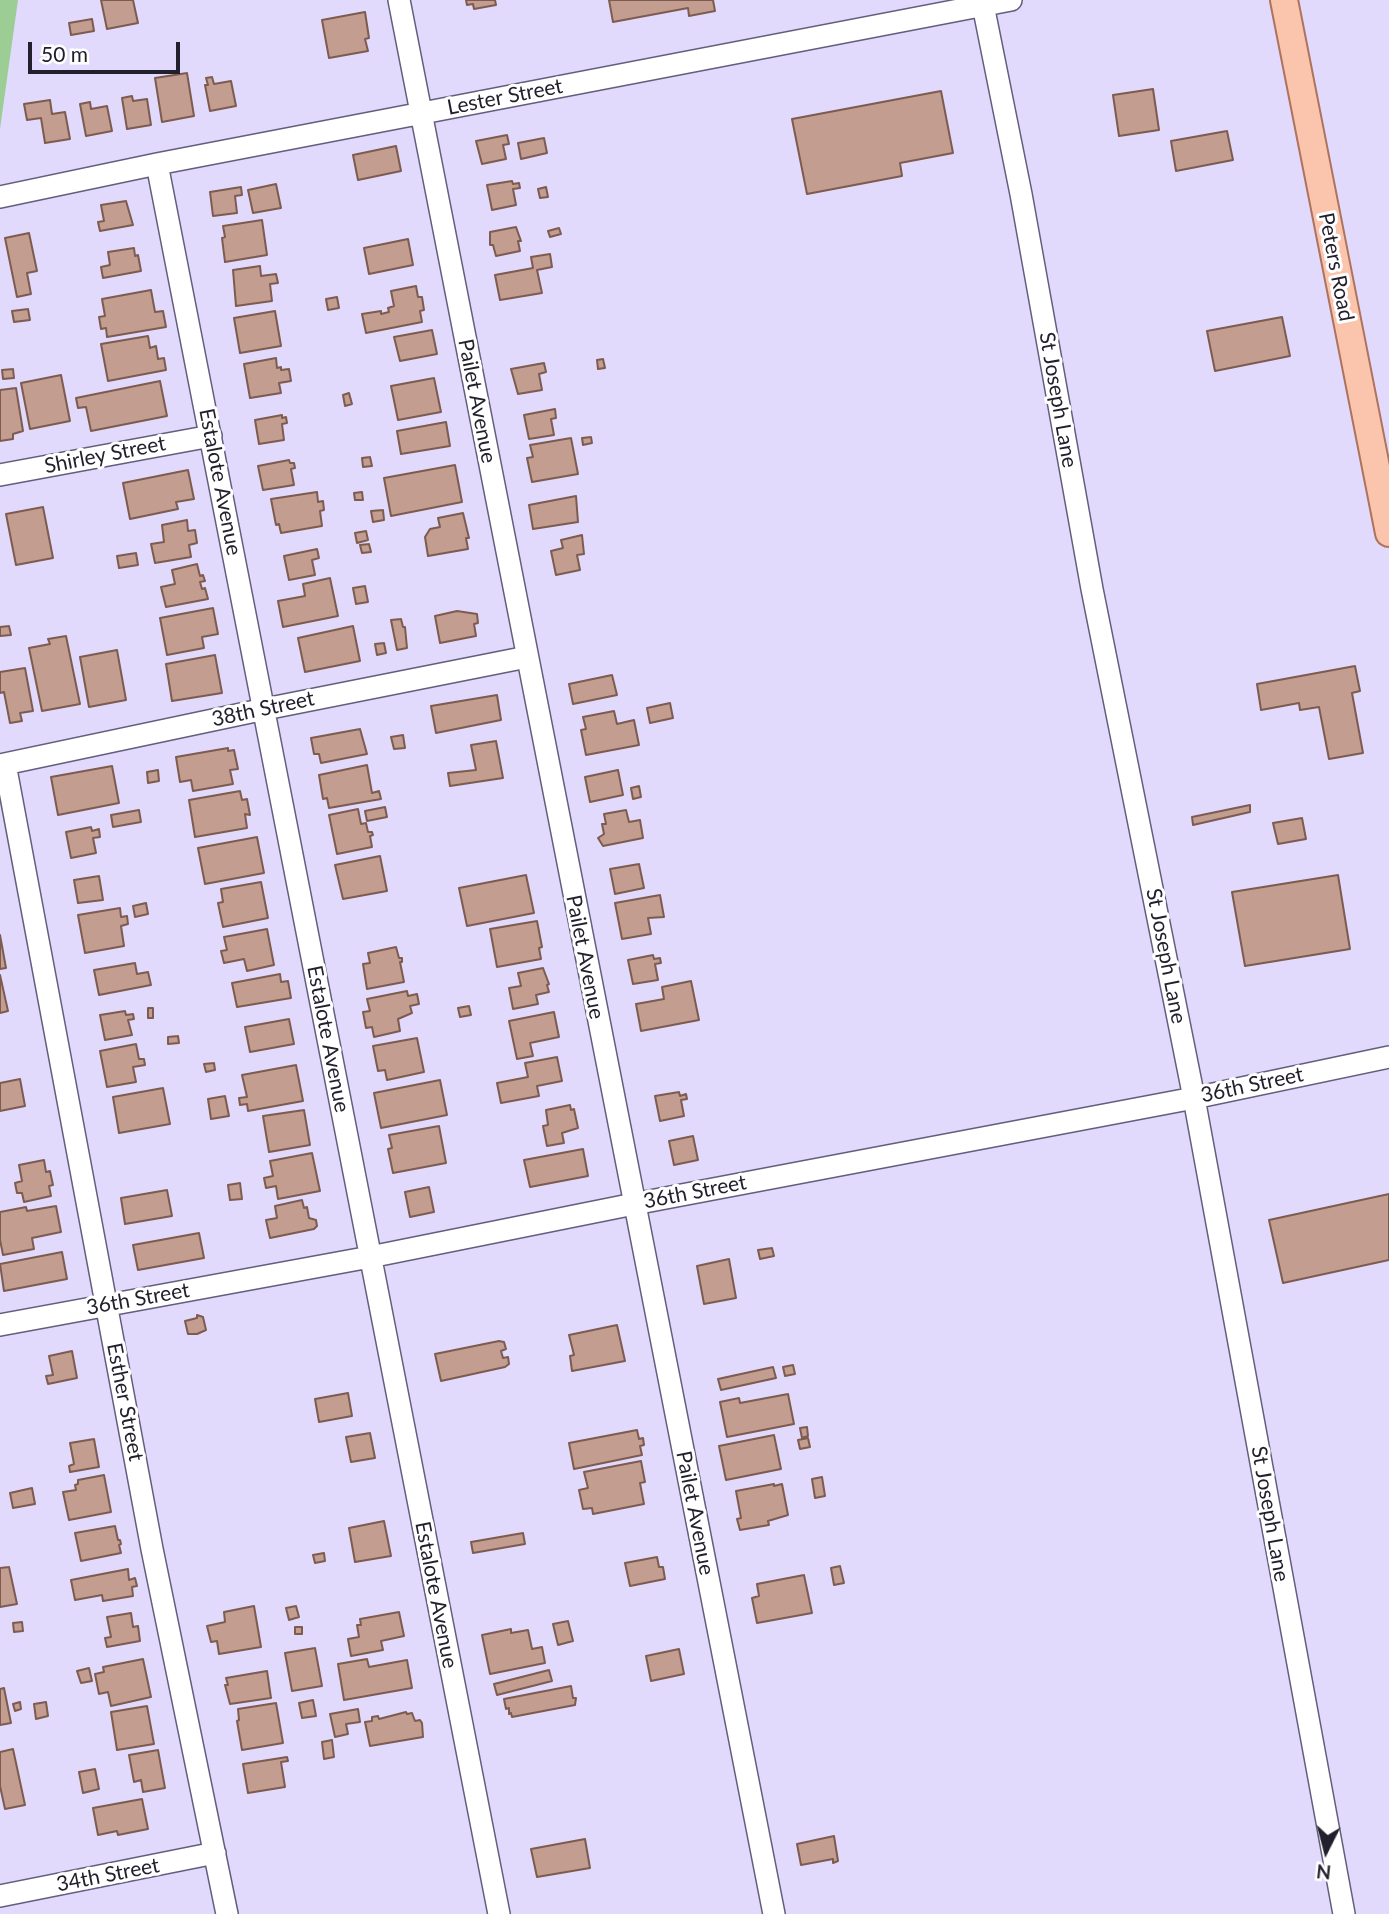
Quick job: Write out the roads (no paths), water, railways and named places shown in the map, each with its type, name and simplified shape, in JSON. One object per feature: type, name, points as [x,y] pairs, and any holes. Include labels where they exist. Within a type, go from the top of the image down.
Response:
[{"type":"main road","name":"Peters Road","points":[[1284,0],[1389,533]]},
{"type":"street","name":"Pailet Avenue","points":[[398,0],[774,1914]]},
{"type":"street","name":"Lester Street","points":[[0,197],[982,3],[1011,0]]},
{"type":"street","name":"St Joseph Lane","points":[[982,3],[1021,194],[1092,589],[1194,1098],[1344,1914]]},
{"type":"street","name":"Estalote Avenue","points":[[157,164],[499,1914]]},
{"type":"street","name":"Shirley Street","points":[[0,475],[211,436]]},
{"type":"street","name":"38th Street","points":[[3,765],[527,657]]},
{"type":"street","name":"Esther Street","points":[[3,765],[155,1562],[227,1914]]},
{"type":"street","name":"36th Street","points":[[0,1325],[369,1257],[1194,1098],[1389,1057]]},
{"type":"street","name":"34th Street","points":[[0,1896],[215,1853]]}]
